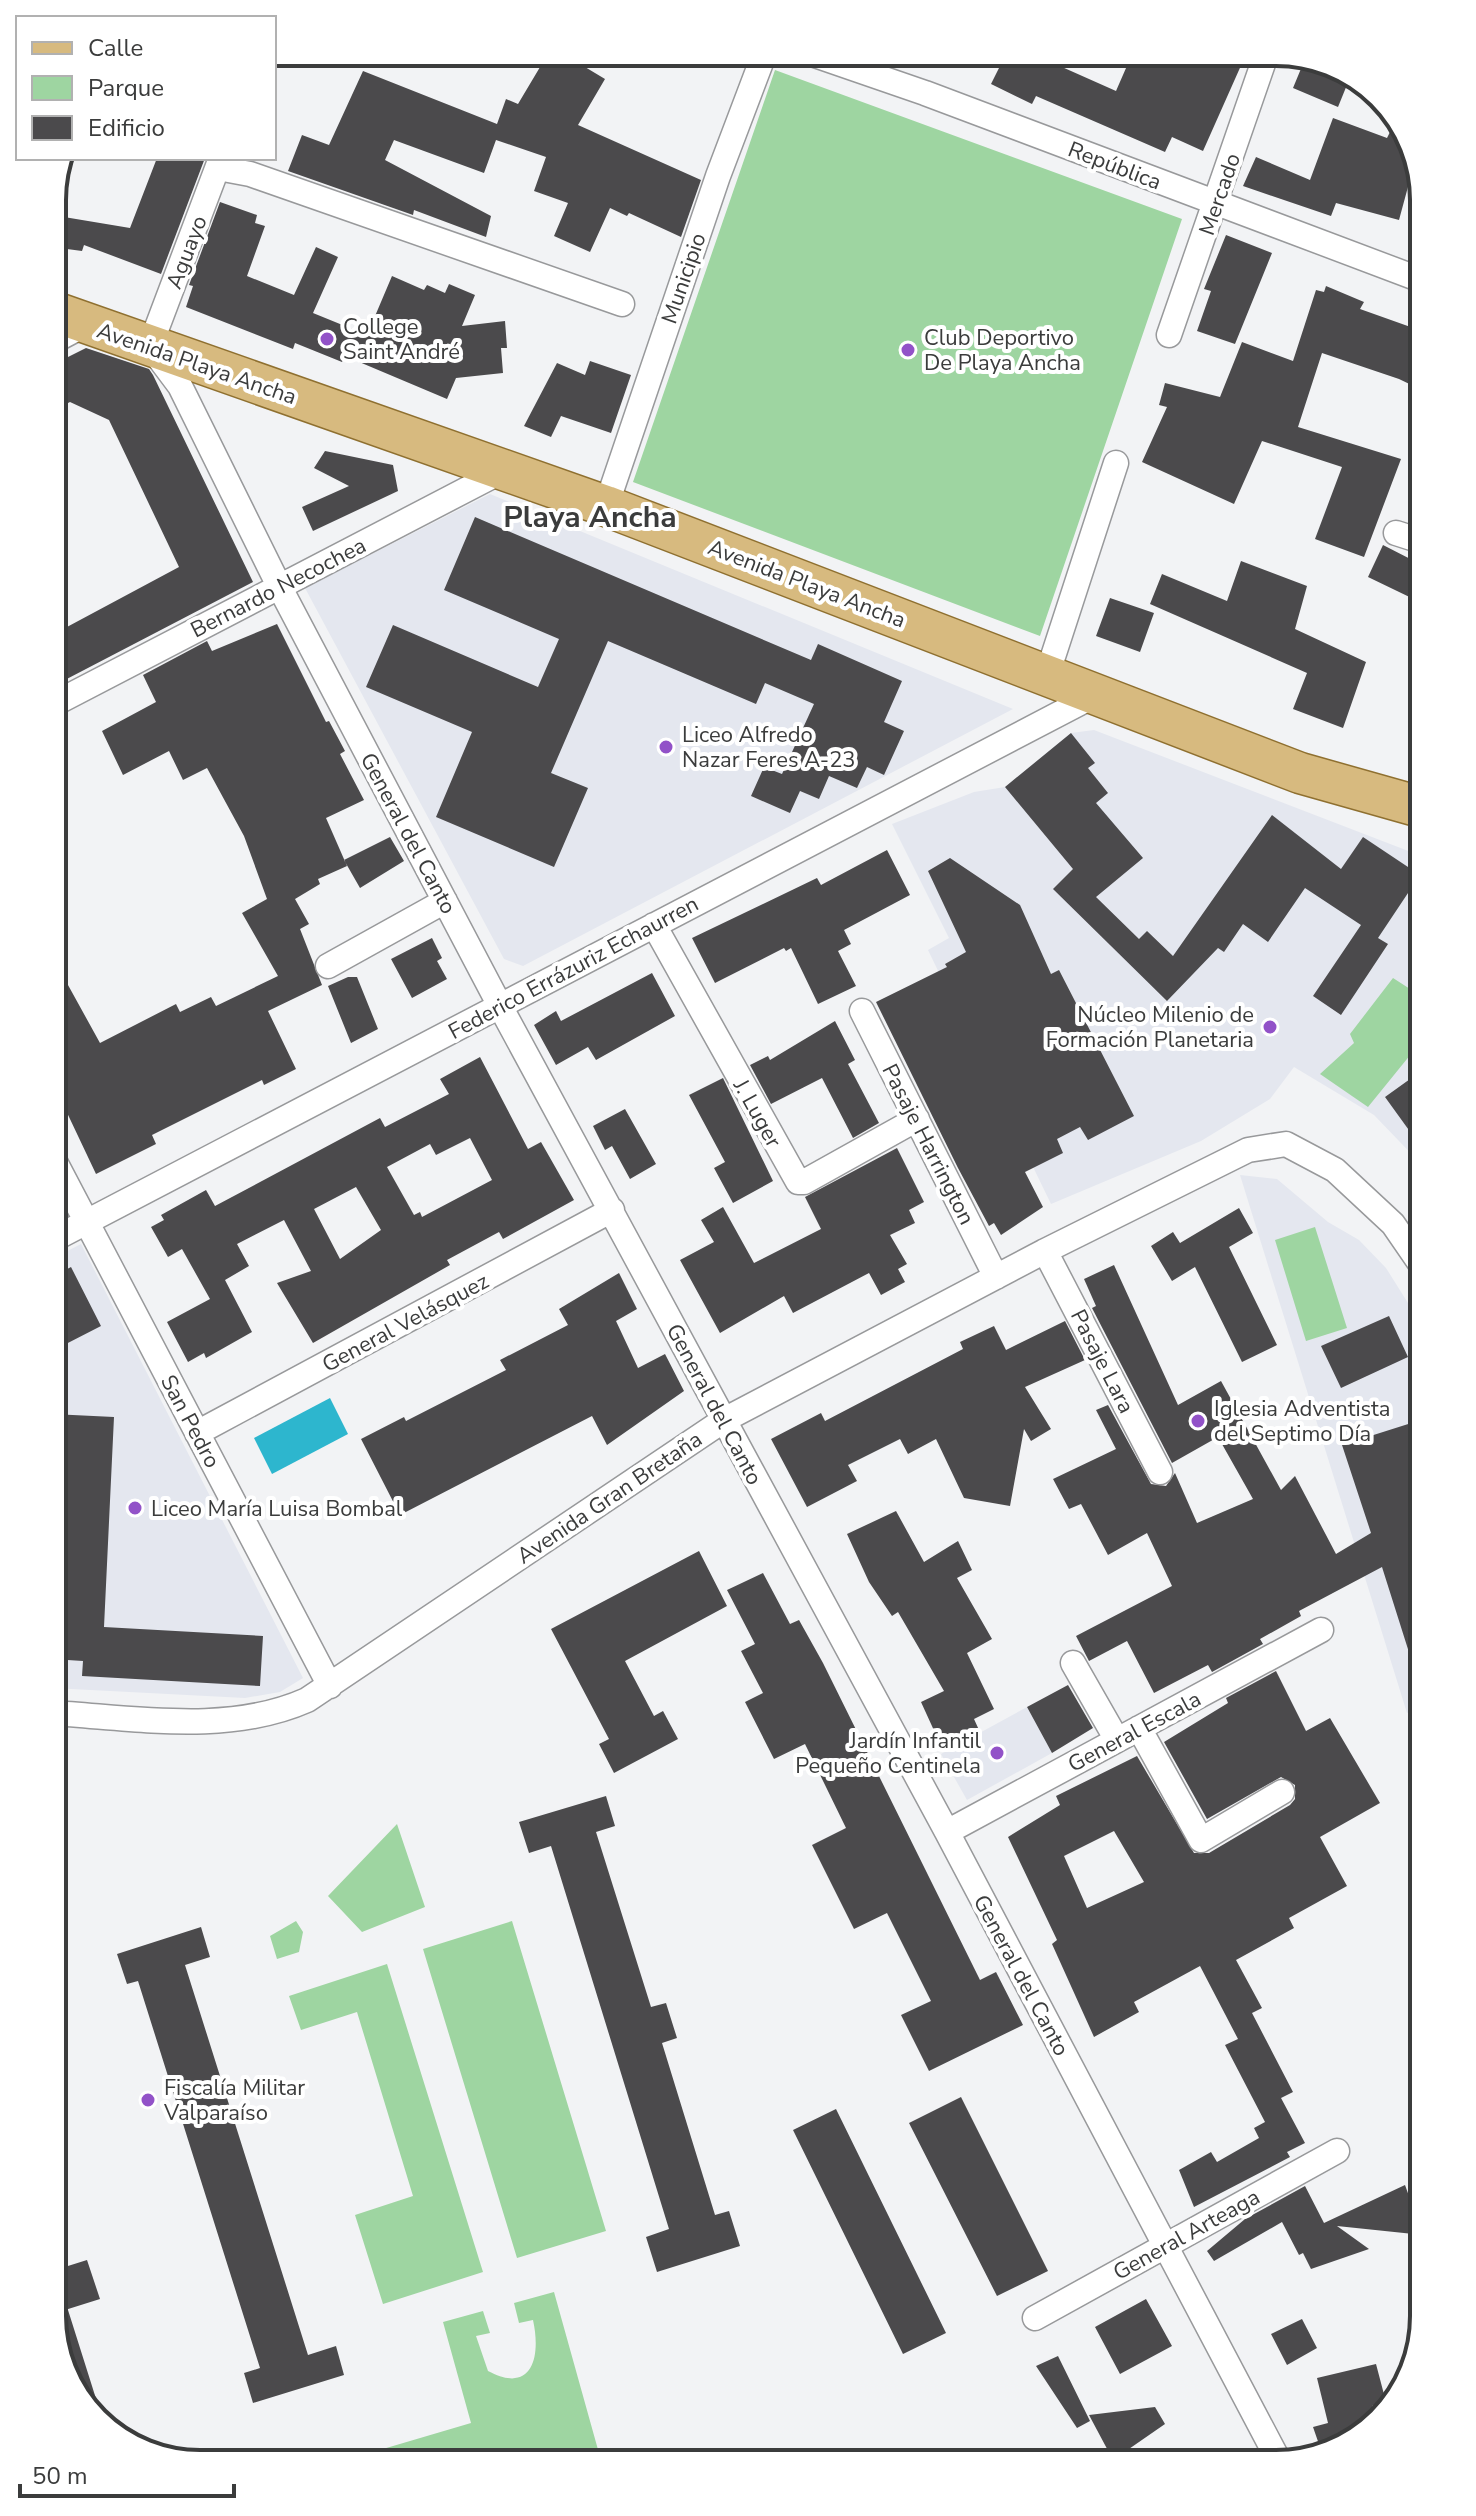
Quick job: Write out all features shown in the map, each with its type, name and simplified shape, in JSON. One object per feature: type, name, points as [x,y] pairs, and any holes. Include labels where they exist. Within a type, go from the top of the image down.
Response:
[{"type":"main road","name":"Avenida Playa Ancha","points":[[66,327],[150,346],[606,506],[1300,773],[1410,804]]},
{"type":"street","name":"Municipio","points":[[606,506],[718,176],[760,66]]},
{"type":"street","name":"República","points":[[844,66],[1410,276]]},
{"type":"street","name":"Mercado","points":[[1169,335],[1262,66]]},
{"type":"street","points":[[220,163],[622,304]]},
{"type":"street","name":"Aguayo","points":[[150,346],[220,163]]},
{"type":"street","name":"General del Canto","points":[[150,346],[180,386],[279,586],[500,1006],[947,1832],[1273,2450]]},
{"type":"street","points":[[1047,675],[1116,463]]},
{"type":"street","name":"Bernardo Necochea","points":[[66,698],[504,470]]},
{"type":"street","points":[[1396,533],[1410,538]]},
{"type":"street","name":"Federico Errázuriz Echaurren","points":[[66,1233],[1095,695]]},
{"type":"street","points":[[328,966],[445,901]]},
{"type":"street","name":"J. Luger","points":[[654,925],[798,1182],[917,1119]]},
{"type":"street","name":"Pasaje Harrington","points":[[862,1011],[996,1277]]},
{"type":"street","name":"Avenida Gran Bretaña","points":[[66,1714],[205,1722],[288,1709],[330,1686],[724,1420],[1045,1251],[1248,1150],[1286,1144],[1335,1170],[1393,1224],[1410,1247]]},
{"type":"street","name":"San Pedro","points":[[66,1182],[330,1686]]},
{"type":"street","name":"General Velásquez","points":[[197,1433],[612,1210]]},
{"type":"street","name":"Pasaje Lara","points":[[1045,1251],[1160,1472]]},
{"type":"street","name":"General Escala","points":[[947,1832],[1321,1630]]},
{"type":"street","points":[[1073,1663],[1117,1740]]},
{"type":"street","points":[[1139,1728],[1201,1840],[1282,1792]]},
{"type":"street","name":"General Arteaga","points":[[1035,2318],[1337,2151]]},
{"type":"shaded area","name":"Liceo Alfredo Nazar Feres A-23","points":[[490,494],[1013,709],[523,966],[504,959],[305,588]]},
{"type":"shaded area","points":[[1094,730],[1410,852],[1410,1152],[1374,1115],[1294,1067],[1270,1099],[1201,1141],[1051,1204],[928,950],[949,938],[892,824],[974,792],[1005,787],[1071,733]]},
{"type":"shaded area","points":[[1240,1175],[1277,1179],[1328,1222],[1359,1240],[1386,1268],[1410,1308],[1410,1712],[1407,1713]]},
{"type":"shaded area","name":"Liceo María Luisa Bombal","points":[[81,1244],[303,1678],[280,1692],[245,1698],[66,1689],[66,1252]]},
{"type":"shaded area","name":"Jardín Infantil Pequeño Centinela","points":[[1027,1707],[1052,1753],[967,1800],[941,1754]]},
{"type":"green space","name":"Club Deportivo De Playa Ancha","points":[[775,70],[1182,219],[1040,636],[633,482]]},
{"type":"green space","points":[[1393,978],[1410,989],[1410,1055],[1368,1107],[1320,1074],[1354,1043],[1350,1034]]},
{"type":"green space","points":[[1315,1227],[1347,1328],[1306,1341],[1275,1240]]},
{"type":"green space","points":[[397,1824],[425,1907],[362,1932],[328,1896]]},
{"type":"green space","points":[[296,1921],[303,1932],[299,1952],[277,1959],[270,1936]]},
{"type":"green space","points":[[512,1921],[606,2231],[517,2258],[423,1949]]},
{"type":"green space","points":[[387,1964],[483,2272],[383,2304],[355,2215],[413,2196],[357,2012],[301,2030],[289,1996]]},
{"type":"green space","points":[[554,2292],[598,2450],[380,2450],[471,2423],[443,2322],[483,2311],[490,2333],[476,2336],[488,2371],[503,2377],[524,2375],[534,2358],[535,2334],[533,2320],[519,2323],[514,2303]]},
{"type":"water","points":[[330,1398],[348,1434],[272,1474],[254,1438]]},
{"type":"building","points":[[541,66],[583,66],[605,79],[578,125],[701,180],[681,237],[629,213],[627,216],[610,208],[590,252],[554,236],[568,203],[534,191],[546,157],[496,140],[484,173],[394,140],[385,160],[491,216],[486,237],[414,210],[413,215],[288,171],[302,135],[329,145],[363,71],[497,124],[506,99],[518,104]]},
{"type":"building","points":[[1000,66],[1060,66],[1116,91],[1127,66],[1241,66],[1203,151],[1172,137],[1165,152],[1036,96],[1032,104],[991,84]]},
{"type":"building","points":[[1301,69],[1319,73],[1346,87],[1338,107],[1293,88]]},
{"type":"building","points":[[1333,118],[1387,138],[1390,131],[1409,183],[1399,220],[1336,203],[1331,216],[1243,186],[1256,157],[1310,180]]},
{"type":"building","points":[[156,160],[204,160],[161,274],[84,245],[82,251],[66,249],[66,217],[130,228]]},
{"type":"building","points":[[220,202],[257,215],[255,223],[265,226],[247,276],[294,295],[316,247],[338,257],[313,313],[367,335],[392,276],[424,290],[427,285],[445,293],[449,284],[475,295],[462,326],[505,321],[507,348],[501,348],[503,373],[456,378],[447,399],[345,356],[342,362],[295,343],[293,349],[186,307],[193,286],[189,285]]},
{"type":"building","points":[[1226,235],[1272,253],[1235,344],[1197,331],[1211,291],[1204,289]]},
{"type":"building","points":[[1326,286],[1364,302],[1360,309],[1410,327],[1410,384],[1322,353],[1298,427],[1401,459],[1364,557],[1315,539],[1342,467],[1262,441],[1234,504],[1142,462],[1167,407],[1159,405],[1165,383],[1220,397],[1242,342],[1293,361],[1316,290],[1324,292]]},
{"type":"building","points":[[86,348],[149,369],[253,582],[66,679],[66,628],[179,567],[109,420],[70,402],[66,404],[66,358]]},
{"type":"building","points":[[590,361],[631,375],[611,433],[561,416],[551,437],[524,426],[557,363],[585,375]]},
{"type":"building","points":[[325,451],[393,465],[398,491],[313,531],[302,507],[349,486],[314,468]]},
{"type":"building","points":[[475,517],[811,660],[818,644],[902,681],[884,722],[904,731],[884,775],[867,767],[857,788],[829,776],[819,799],[800,791],[790,813],[751,796],[764,767],[782,774],[814,704],[765,683],[756,704],[608,641],[551,773],[588,788],[554,867],[436,817],[472,732],[366,687],[393,625],[538,687],[559,639],[444,590]]},
{"type":"building","points":[[1383,545],[1410,559],[1410,597],[1368,577]]},
{"type":"building","points":[[1241,561],[1307,586],[1295,629],[1366,662],[1343,728],[1293,709],[1307,673],[1150,604],[1162,574],[1227,601]]},
{"type":"building","points":[[1110,598],[1154,613],[1140,652],[1096,636]]},
{"type":"building","points":[[277,624],[326,722],[329,721],[345,751],[340,754],[364,800],[326,818],[347,866],[318,879],[320,884],[295,899],[309,924],[300,929],[322,985],[268,1011],[296,1069],[264,1085],[262,1080],[152,1135],[156,1144],[96,1174],[66,1111],[66,981],[100,1043],[176,1004],[180,1012],[211,997],[216,1006],[278,976],[242,913],[267,899],[244,836],[207,768],[183,780],[169,751],[123,775],[102,731],[156,702],[143,675],[207,641],[212,651]]},
{"type":"building","points":[[1071,733],[1095,763],[1088,768],[1108,793],[1096,803],[1143,858],[1096,897],[1139,939],[1147,931],[1173,956],[1272,815],[1341,869],[1363,837],[1410,868],[1410,890],[1378,938],[1388,944],[1341,1015],[1313,996],[1361,925],[1305,888],[1268,942],[1243,924],[1224,952],[1218,948],[1167,1001],[1053,889],[1073,869],[1005,787]]},
{"type":"building","points":[[390,837],[404,861],[360,888],[344,860]]},
{"type":"building","points":[[887,850],[910,895],[844,930],[851,944],[838,951],[856,986],[818,1004],[791,948],[786,951],[784,948],[715,983],[692,938],[817,878],[821,885]]},
{"type":"building","points":[[950,858],[1020,905],[1051,974],[1059,970],[1134,1116],[1088,1140],[1080,1127],[1057,1139],[1063,1153],[1025,1172],[1043,1207],[1001,1235],[994,1223],[989,1226],[876,1002],[947,967],[945,964],[966,952],[928,871]]},
{"type":"building","points":[[432,938],[442,958],[437,961],[447,979],[412,998],[391,959]]},
{"type":"building","points":[[652,973],[675,1016],[596,1060],[588,1047],[556,1065],[534,1025],[556,1011],[561,1021]]},
{"type":"building","points":[[348,977],[357,977],[378,1029],[351,1043],[328,986]]},
{"type":"building","points":[[835,1021],[855,1060],[848,1064],[879,1123],[853,1138],[822,1078],[771,1104],[750,1065],[768,1056],[770,1060]]},
{"type":"building","points":[[480,1057],[528,1149],[541,1142],[574,1200],[503,1239],[499,1232],[447,1260],[450,1265],[313,1343],[277,1283],[311,1271],[284,1220],[237,1244],[249,1266],[225,1280],[252,1332],[206,1358],[204,1353],[188,1362],[167,1322],[210,1299],[182,1249],[168,1257],[151,1227],[164,1220],[161,1215],[206,1190],[215,1206],[380,1118],[385,1127],[449,1094],[440,1079]],"holes":[[[470,1138],[492,1180],[422,1217],[420,1212],[414,1215],[387,1167],[430,1144],[436,1155]],[[356,1187],[381,1230],[340,1259],[314,1209]]]},
{"type":"building","points":[[723,1078],[773,1181],[733,1203],[714,1168],[725,1162],[689,1095]]},
{"type":"building","points":[[1410,1079],[1410,1132],[1385,1097]]},
{"type":"building","points":[[625,1109],[656,1164],[630,1179],[612,1146],[605,1150],[593,1126]]},
{"type":"building","points":[[897,1148],[924,1202],[909,1210],[915,1223],[890,1235],[907,1264],[898,1269],[905,1282],[881,1295],[869,1273],[793,1313],[784,1296],[720,1333],[680,1260],[714,1242],[701,1220],[723,1207],[754,1263],[821,1229],[805,1197]]},
{"type":"building","points":[[1239,1208],[1253,1233],[1229,1247],[1277,1345],[1242,1362],[1195,1267],[1172,1281],[1151,1246],[1173,1232],[1180,1243]]},
{"type":"building","points":[[1114,1265],[1178,1405],[1221,1381],[1281,1490],[1295,1476],[1336,1554],[1371,1533],[1342,1445],[1410,1423],[1410,1656],[1382,1567],[1299,1611],[1301,1616],[1260,1639],[1263,1644],[1212,1672],[1208,1665],[1154,1693],[1127,1641],[1089,1661],[1076,1636],[1172,1586],[1147,1533],[1108,1555],[1081,1504],[1069,1509],[1053,1479],[1116,1449],[1096,1410],[1108,1405],[1151,1484],[1166,1486],[1175,1473],[1197,1523],[1253,1499],[1218,1437],[1172,1463],[1092,1308],[1096,1306],[1084,1279]]},
{"type":"building","points":[[71,1267],[101,1326],[66,1344],[66,1270]]},
{"type":"building","points":[[619,1273],[637,1309],[616,1321],[638,1368],[665,1354],[684,1391],[607,1445],[592,1416],[400,1515],[361,1439],[404,1417],[406,1421],[506,1370],[500,1360],[568,1325],[559,1309]]},
{"type":"building","points":[[1389,1316],[1408,1357],[1341,1388],[1321,1346]]},
{"type":"building","points":[[1065,1321],[1085,1360],[1025,1387],[1051,1429],[1031,1441],[1024,1429],[1010,1506],[964,1498],[936,1439],[908,1454],[900,1439],[848,1465],[857,1481],[807,1507],[771,1439],[821,1413],[825,1421],[963,1349],[960,1342],[994,1326],[1006,1350]]},
{"type":"building","points":[[66,1415],[114,1417],[104,1627],[263,1636],[260,1686],[82,1676],[83,1661],[66,1660]]},
{"type":"building","points":[[896,1511],[924,1562],[958,1541],[972,1570],[957,1578],[992,1639],[967,1653],[994,1709],[974,1719],[979,1730],[942,1748],[921,1702],[944,1691],[898,1612],[892,1616],[869,1582],[847,1534]]},
{"type":"building","points":[[699,1551],[727,1606],[625,1661],[654,1716],[663,1711],[678,1739],[614,1773],[599,1744],[609,1739],[551,1629]]},
{"type":"building","points":[[763,1573],[790,1624],[799,1620],[823,1663],[980,1980],[996,1972],[1023,2025],[929,2071],[901,2015],[931,2001],[887,1913],[854,1929],[812,1845],[846,1828],[805,1744],[774,1759],[745,1702],[763,1693],[741,1651],[755,1644],[727,1590]]},
{"type":"building","points":[[1276,1671],[1306,1731],[1330,1718],[1380,1803],[1320,1837],[1347,1886],[1289,1918],[1294,1928],[1236,1960],[1262,2008],[1252,2013],[1293,2092],[1281,2098],[1305,2143],[1287,2152],[1290,2157],[1194,2207],[1179,2170],[1211,2152],[1217,2162],[1259,2138],[1254,2128],[1265,2122],[1225,2045],[1238,2039],[1200,1966],[1134,2002],[1139,2012],[1094,2037],[1052,1944],[1057,1940],[1008,1837],[1060,1805],[1056,1796],[1137,1756],[1194,1853],[1209,1853],[1290,1805],[1295,1799],[1295,1785],[1281,1777],[1207,1819],[1164,1742],[1228,1703],[1226,1698]],"holes":[[[1114,1831],[1144,1882],[1087,1908],[1064,1856]]]},
{"type":"building","points":[[1068,1685],[1093,1728],[1052,1753],[1027,1707]]},
{"type":"building","points":[[606,1796],[615,1826],[596,1832],[651,2007],[666,2003],[677,2038],[662,2043],[715,2215],[729,2211],[740,2246],[657,2272],[646,2237],[669,2229],[551,1846],[529,1853],[519,1822]]},
{"type":"building","points":[[201,1927],[210,1957],[185,1965],[308,2355],[336,2346],[344,2375],[253,2403],[244,2373],[260,2368],[138,1981],[127,1984],[117,1954]]},
{"type":"building","points":[[961,2097],[1048,2271],[997,2296],[909,2123]]},
{"type":"building","points":[[836,2109],[946,2333],[903,2354],[793,2130]]},
{"type":"building","points":[[1405,2185],[1410,2199],[1410,2234],[1337,2226],[1369,2249],[1311,2269],[1303,2253],[1299,2255],[1282,2222],[1214,2261],[1207,2251],[1245,2219],[1305,2186],[1324,2223]]},
{"type":"building","points":[[87,2260],[100,2299],[66,2310],[66,2267]]},
{"type":"building","points":[[1146,2299],[1172,2346],[1120,2374],[1095,2327]]},
{"type":"building","points":[[68,2310],[97,2401],[80,2375],[71,2350],[67,2333]]},
{"type":"building","points":[[1302,2319],[1317,2348],[1287,2365],[1271,2334]]},
{"type":"building","points":[[1058,2356],[1090,2421],[1077,2428],[1036,2366]]},
{"type":"building","points":[[1376,2364],[1384,2394],[1364,2417],[1319,2443],[1313,2427],[1328,2423],[1317,2378]]},
{"type":"building","points":[[1155,2407],[1165,2424],[1127,2450],[1108,2450],[1089,2415]]},
{"type":"place","name":"College Saint André","points":[[327,339]]},
{"type":"place","name":"Club Deportivo De Playa Ancha","points":[[908,350]]},
{"type":"place","name":"Liceo Alfredo Nazar Feres A-23","points":[[666,747]]},
{"type":"place","name":"Núcleo Milenio de Formación Planetaria","points":[[1270,1027]]},
{"type":"place","name":"Iglesia Adventista del Septimo Día","points":[[1198,1421]]},
{"type":"place","name":"Liceo María Luisa Bombal","points":[[135,1508]]},
{"type":"place","name":"Jardín Infantil Pequeño Centinela","points":[[997,1753]]},
{"type":"place","name":"Fiscalía Militar Valparaíso","points":[[148,2100]]},
{"type":"district","name":"Playa Ancha","points":[[590,517]]}]
